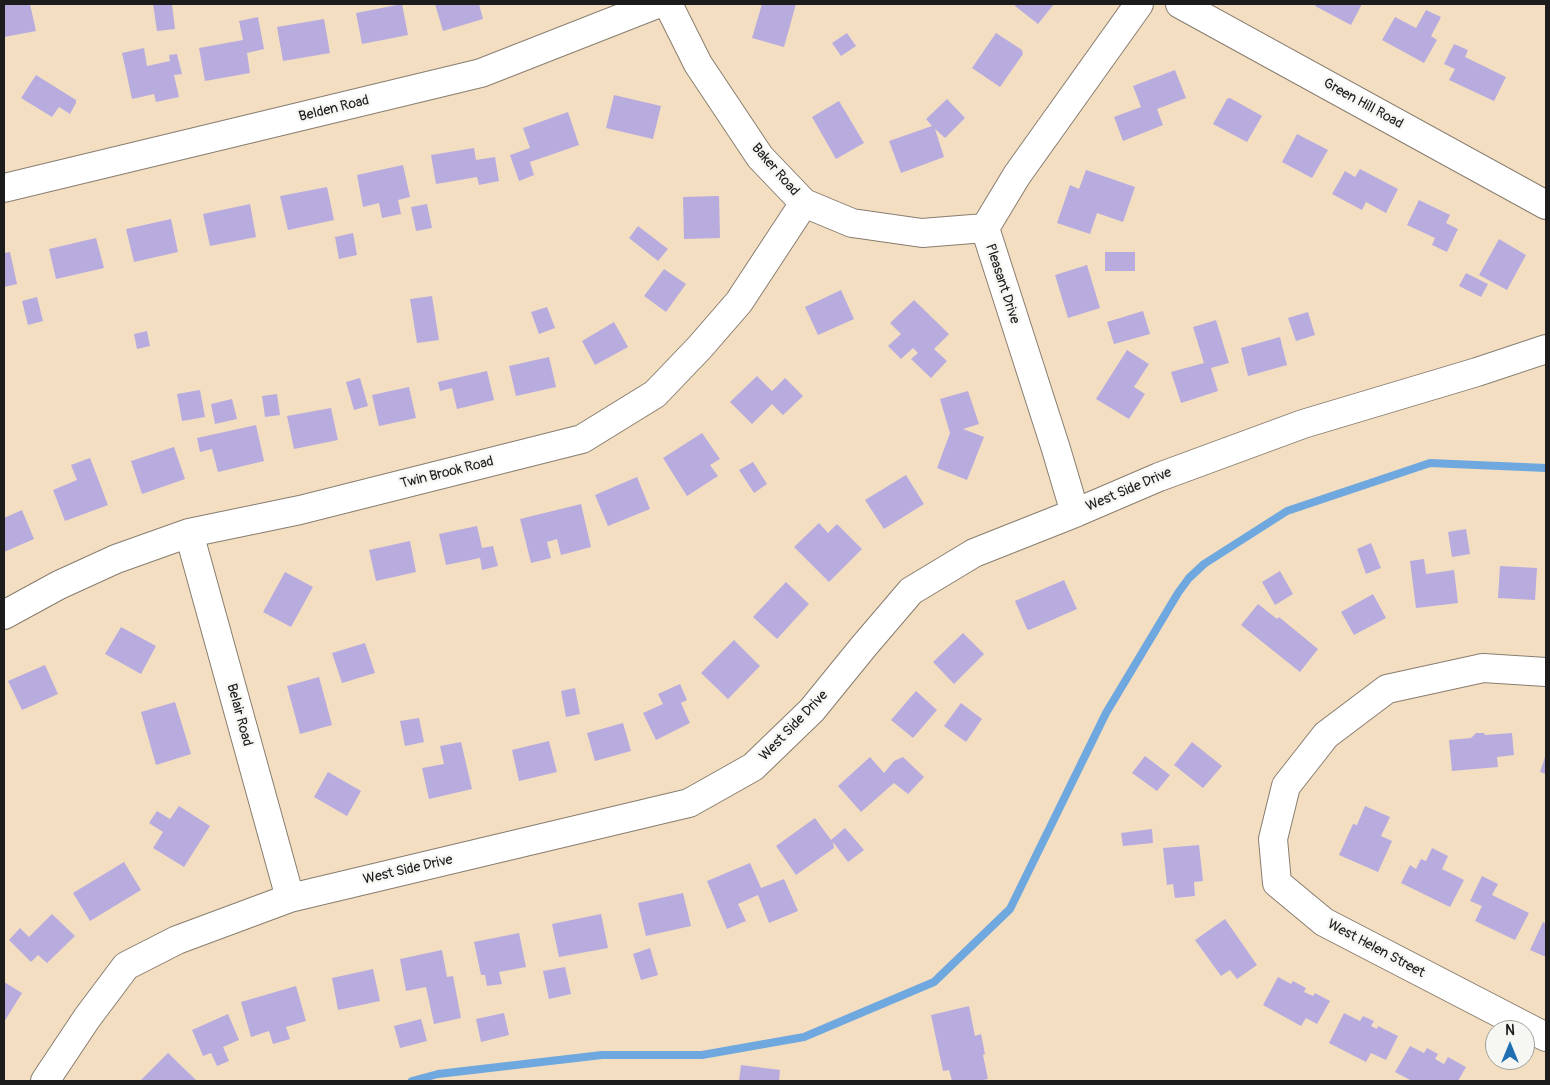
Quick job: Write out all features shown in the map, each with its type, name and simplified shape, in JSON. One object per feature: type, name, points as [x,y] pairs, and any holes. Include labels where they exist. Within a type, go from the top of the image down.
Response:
[{"type":"street","name":"Belden Road","points":[[4,188],[481,73],[657,4]]},
{"type":"street","name":"Baker Road","points":[[668,4],[698,64],[760,157],[804,203],[852,223],[922,233],[984,228]]},
{"type":"street","name":"Pleasant Drive","points":[[1075,513],[984,228],[1017,175],[1139,4]]},
{"type":"street","name":"Green Hill Road","points":[[1180,4],[1546,205]]},
{"type":"street","name":"Twin Brook Road","points":[[4,615],[59,585],[116,558],[189,533],[300,510],[582,439],[655,394],[700,347],[739,302],[804,203]]},
{"type":"street","name":"West Side Drive","points":[[45,1081],[87,1018],[126,966],[177,940],[290,898],[689,802],[753,767],[812,710],[911,591],[974,553],[1159,477],[1303,424],[1478,372],[1546,349]]},
{"type":"street","name":"Belair Road","points":[[189,533],[290,898]]},
{"type":"street","name":"West Helen Street","points":[[1546,672],[1483,668],[1387,689],[1326,735],[1286,786],[1273,839],[1277,882],[1324,922],[1546,1037]]},
{"type":"building","points":[[4,4],[30,4],[36,31],[4,37]]},
{"type":"building","points":[[153,4],[172,4],[175,29],[157,31]]},
{"type":"building","points":[[402,4],[408,35],[362,44],[356,13]]},
{"type":"building","points":[[435,4],[479,4],[483,19],[443,31]]},
{"type":"building","points":[[762,4],[796,4],[784,47],[752,38]]},
{"type":"building","points":[[1016,4],[1054,4],[1038,24],[1015,6]]},
{"type":"building","points":[[1316,4],[1362,4],[1351,25],[1315,6]]},
{"type":"building","points":[[1426,10],[1441,17],[1431,36],[1437,40],[1424,63],[1382,40],[1395,17],[1416,28]]},
{"type":"building","points":[[258,17],[264,49],[247,53],[250,73],[205,81],[199,48],[243,40],[239,21]]},
{"type":"building","points":[[324,19],[330,53],[283,61],[277,27]]},
{"type":"building","points":[[847,33],[856,46],[841,56],[832,43]]},
{"type":"building","points":[[996,33],[1022,50],[1023,54],[1000,87],[972,68]]},
{"type":"building","points":[[1454,44],[1468,50],[1465,57],[1506,77],[1494,101],[1449,80],[1455,69],[1444,64]]},
{"type":"building","points":[[144,48],[147,66],[170,61],[169,55],[177,54],[182,74],[174,75],[179,97],[156,102],[154,94],[132,99],[122,53]]},
{"type":"building","points":[[1175,70],[1186,98],[1157,109],[1163,125],[1123,141],[1114,117],[1141,107],[1133,86]]},
{"type":"building","points":[[36,75],[76,100],[70,114],[59,107],[52,117],[21,98]]},
{"type":"building","points":[[614,95],[661,106],[653,139],[606,128]]},
{"type":"building","points":[[1230,98],[1262,116],[1247,142],[1213,124],[1227,99]]},
{"type":"building","points":[[947,99],[965,118],[945,138],[935,129],[944,157],[901,173],[889,141],[932,126],[926,119]]},
{"type":"building","points":[[839,101],[864,143],[836,159],[812,117]]},
{"type":"building","points":[[568,112],[579,145],[530,162],[534,175],[519,181],[510,155],[530,148],[523,128]]},
{"type":"building","points":[[1297,134],[1328,150],[1312,178],[1282,162]]},
{"type":"building","points":[[474,148],[476,160],[495,157],[499,181],[479,185],[477,177],[436,184],[431,155]]},
{"type":"building","points":[[403,165],[410,197],[398,200],[401,214],[382,218],[379,203],[363,207],[357,175]]},
{"type":"building","points":[[1360,169],[1398,189],[1386,213],[1366,202],[1362,210],[1332,194],[1345,171],[1355,177]]},
{"type":"building","points":[[1086,170],[1135,187],[1123,222],[1097,213],[1090,234],[1057,223],[1070,185],[1079,189]]},
{"type":"building","points":[[327,187],[334,220],[288,230],[280,196]]},
{"type":"building","points":[[719,196],[720,238],[684,239],[683,197]]},
{"type":"building","points":[[1419,200],[1450,215],[1446,223],[1458,229],[1447,252],[1432,245],[1435,238],[1407,225]]},
{"type":"building","points":[[250,204],[256,237],[210,246],[203,214]]},
{"type":"building","points":[[427,204],[432,228],[416,231],[411,207]]},
{"type":"building","points":[[171,219],[178,252],[134,262],[126,229]]},
{"type":"building","points":[[638,226],[668,249],[658,261],[629,238]]},
{"type":"building","points":[[353,233],[357,255],[339,259],[335,237]]},
{"type":"building","points":[[96,238],[104,268],[56,279],[49,249]]},
{"type":"building","points":[[1499,239],[1526,255],[1507,290],[1479,275]]},
{"type":"building","points":[[10,252],[17,284],[4,287],[4,253]]},
{"type":"building","points":[[1105,252],[1135,252],[1135,271],[1105,271]]},
{"type":"building","points":[[1087,265],[1100,308],[1068,318],[1055,275]]},
{"type":"building","points":[[664,269],[686,284],[666,312],[644,296]]},
{"type":"building","points":[[1466,273],[1488,284],[1481,297],[1459,286]]},
{"type":"building","points":[[841,290],[854,319],[818,335],[805,307]]},
{"type":"building","points":[[432,296],[439,340],[417,343],[410,299]]},
{"type":"building","points":[[37,297],[43,321],[28,325],[22,301]]},
{"type":"building","points":[[914,300],[949,334],[934,349],[947,361],[931,378],[911,359],[918,353],[913,348],[901,359],[888,346],[901,334],[890,323]]},
{"type":"building","points":[[547,307],[555,328],[539,334],[531,312]]},
{"type":"building","points":[[1143,311],[1150,334],[1114,344],[1107,322]]},
{"type":"building","points":[[1308,312],[1315,335],[1296,341],[1288,318]]},
{"type":"building","points":[[1216,320],[1229,363],[1211,368],[1218,391],[1181,403],[1171,372],[1204,363],[1193,327]]},
{"type":"building","points":[[614,322],[628,347],[595,365],[582,341]]},
{"type":"building","points":[[147,331],[150,346],[137,349],[134,334]]},
{"type":"building","points":[[1280,337],[1287,365],[1248,376],[1241,348]]},
{"type":"building","points":[[1127,350],[1149,364],[1134,387],[1145,394],[1129,419],[1096,399]]},
{"type":"building","points":[[549,357],[556,387],[516,396],[509,366]]},
{"type":"building","points":[[487,371],[494,400],[457,409],[452,388],[440,391],[438,382]]},
{"type":"building","points":[[757,376],[772,391],[785,378],[803,396],[783,415],[772,404],[752,424],[730,402]]},
{"type":"building","points":[[360,378],[368,406],[354,410],[346,382]]},
{"type":"building","points":[[409,387],[416,418],[379,426],[372,395]]},
{"type":"building","points":[[200,390],[205,417],[182,421],[177,394]]},
{"type":"building","points":[[968,391],[979,424],[963,429],[984,437],[967,480],[937,468],[950,433],[940,399]]},
{"type":"building","points":[[277,394],[280,415],[265,417],[262,396]]},
{"type":"building","points":[[232,399],[237,419],[215,424],[211,404]]},
{"type":"building","points":[[331,408],[338,440],[294,449],[287,416]]},
{"type":"building","points":[[256,425],[264,461],[218,472],[212,449],[200,452],[197,438]]},
{"type":"building","points":[[702,433],[720,459],[710,465],[718,476],[687,496],[663,458]]},
{"type":"building","points":[[174,447],[185,479],[142,494],[131,461]]},
{"type":"building","points":[[90,458],[108,505],[65,521],[53,490],[77,480],[71,465]]},
{"type":"building","points":[[753,462],[767,484],[754,493],[739,470]]},
{"type":"building","points":[[906,475],[924,504],[884,529],[865,500]]},
{"type":"building","points":[[637,477],[650,509],[608,526],[595,495]]},
{"type":"building","points":[[581,504],[591,547],[561,555],[557,539],[547,542],[551,558],[531,563],[520,519]]},
{"type":"building","points":[[22,510],[34,539],[4,552],[4,518]]},
{"type":"building","points":[[819,523],[828,533],[837,524],[862,549],[829,582],[794,547]]},
{"type":"building","points":[[477,526],[482,548],[493,546],[498,566],[482,570],[480,558],[446,565],[439,534]]},
{"type":"building","points":[[1466,529],[1470,554],[1452,557],[1448,532]]},
{"type":"building","points":[[410,541],[416,572],[376,581],[369,550]]},
{"type":"building","points":[[1371,543],[1381,568],[1366,574],[1357,549]]},
{"type":"building","points":[[1424,559],[1426,574],[1454,570],[1458,603],[1416,608],[1410,561]]},
{"type":"building","points":[[1500,566],[1537,568],[1535,600],[1498,598]]},
{"type":"building","points":[[1280,571],[1293,594],[1275,605],[1262,582]]},
{"type":"building","points":[[285,572],[313,587],[291,627],[263,612]]},
{"type":"building","points":[[1064,580],[1077,609],[1029,630],[1027,629],[1015,601]]},
{"type":"building","points":[[786,582],[809,604],[777,639],[753,617]]},
{"type":"building","points":[[1373,594],[1386,618],[1354,635],[1341,612]]},
{"type":"building","points":[[1258,604],[1277,619],[1279,617],[1318,649],[1300,672],[1241,625]]},
{"type":"building","points":[[121,627],[156,646],[141,674],[105,654]]},
{"type":"building","points":[[963,633],[984,654],[954,684],[933,662]]},
{"type":"building","points":[[734,640],[760,666],[728,699],[701,673]]},
{"type":"building","points":[[365,643],[375,673],[342,683],[332,653]]},
{"type":"building","points":[[45,665],[58,694],[22,710],[8,681]]},
{"type":"building","points":[[319,677],[332,725],[300,734],[287,686]]},
{"type":"building","points":[[680,684],[687,700],[681,703],[690,723],[656,740],[643,713],[663,704],[658,694]]},
{"type":"building","points":[[575,688],[580,714],[566,717],[561,691]]},
{"type":"building","points":[[916,691],[937,710],[913,738],[891,720]]},
{"type":"building","points":[[175,702],[191,754],[156,765],[141,712]]},
{"type":"building","points":[[961,703],[982,719],[966,742],[944,726]]},
{"type":"building","points":[[419,718],[424,742],[405,746],[400,721]]},
{"type":"building","points":[[623,723],[631,751],[595,761],[587,733]]},
{"type":"building","points":[[1476,733],[1484,733],[1485,735],[1512,733],[1514,755],[1497,757],[1498,767],[1452,771],[1449,740],[1471,738]]},
{"type":"building","points":[[549,741],[557,772],[519,781],[512,750]]},
{"type":"building","points":[[461,742],[472,789],[429,799],[422,768],[444,764],[440,746]]},
{"type":"building","points":[[1192,742],[1222,766],[1203,788],[1174,765]]},
{"type":"building","points":[[1546,754],[1546,774],[1540,772]]},
{"type":"building","points":[[1145,756],[1170,775],[1157,791],[1132,773]]},
{"type":"building","points":[[870,757],[884,773],[894,761],[903,757],[924,777],[908,794],[894,783],[861,812],[838,786]]},
{"type":"building","points":[[328,772],[361,791],[347,816],[314,797]]},
{"type":"building","points":[[179,806],[210,826],[184,867],[153,848],[163,832],[149,823],[157,811],[170,819]]},
{"type":"building","points":[[1365,806],[1390,817],[1381,836],[1392,841],[1378,872],[1339,855],[1353,824],[1357,825]]},
{"type":"building","points":[[815,818],[831,840],[845,828],[864,850],[848,862],[833,842],[834,848],[796,875],[776,846]]},
{"type":"building","points":[[1152,829],[1153,843],[1123,846],[1121,833]]},
{"type":"building","points":[[1199,845],[1203,881],[1194,882],[1195,896],[1175,898],[1173,884],[1167,885],[1163,848]]},
{"type":"building","points":[[1432,848],[1448,856],[1442,869],[1464,880],[1450,907],[1401,883],[1410,865],[1416,869],[1421,859],[1426,861]]},
{"type":"building","points":[[124,862],[141,890],[90,921],[73,893]]},
{"type":"building","points":[[750,863],[761,888],[784,879],[798,911],[769,923],[758,895],[738,904],[746,921],[727,929],[707,881]]},
{"type":"building","points":[[1482,876],[1498,884],[1492,895],[1529,913],[1515,940],[1475,921],[1482,906],[1470,901]]},
{"type":"building","points":[[683,893],[691,926],[646,936],[638,903]]},
{"type":"building","points":[[52,914],[75,936],[47,963],[38,955],[31,962],[9,940],[20,928],[29,937]]},
{"type":"building","points":[[601,914],[608,948],[559,957],[552,924]]},
{"type":"building","points":[[1225,919],[1257,965],[1237,979],[1230,970],[1221,976],[1195,940]]},
{"type":"building","points":[[1543,922],[1546,924],[1546,957],[1530,950]]},
{"type":"building","points":[[519,933],[526,967],[499,972],[502,984],[487,986],[485,975],[481,975],[474,942]]},
{"type":"building","points":[[650,948],[658,975],[641,980],[633,954]]},
{"type":"building","points":[[442,950],[447,977],[453,976],[461,1018],[434,1024],[426,987],[406,991],[400,959]]},
{"type":"building","points":[[565,967],[571,994],[549,999],[543,971]]},
{"type":"building","points":[[373,969],[380,1001],[338,1010],[332,978]]},
{"type":"building","points":[[1278,977],[1291,984],[1293,981],[1306,988],[1304,992],[1313,996],[1315,993],[1330,1001],[1317,1024],[1306,1018],[1301,1026],[1263,1005]]},
{"type":"building","points":[[4,982],[22,993],[4,1022]]},
{"type":"building","points":[[296,986],[306,1021],[286,1027],[290,1039],[273,1044],[269,1031],[251,1037],[241,1002]]},
{"type":"building","points":[[969,1006],[975,1036],[981,1034],[988,1079],[952,1081],[949,1070],[943,1071],[931,1015]]},
{"type":"building","points":[[504,1013],[509,1035],[481,1042],[476,1019]]},
{"type":"building","points":[[1344,1013],[1360,1021],[1363,1016],[1374,1021],[1371,1026],[1377,1029],[1378,1026],[1398,1036],[1386,1060],[1371,1053],[1366,1062],[1329,1043]]},
{"type":"building","points":[[228,1014],[239,1040],[223,1047],[229,1061],[217,1066],[211,1053],[203,1056],[192,1030]]},
{"type":"building","points":[[421,1019],[427,1041],[400,1048],[394,1026]]},
{"type":"building","points":[[1410,1046],[1424,1053],[1427,1048],[1438,1054],[1435,1059],[1444,1064],[1448,1057],[1466,1067],[1458,1081],[1412,1081],[1395,1072]]},
{"type":"building","points":[[168,1053],[197,1081],[140,1081]]},
{"type":"building","points":[[741,1065],[780,1070],[779,1081],[739,1081]]},
{"type":"waterway","points":[[412,1081],[438,1074],[602,1055],[702,1055],[804,1037],[934,982],[1010,909],[1106,713],[1178,593],[1189,578],[1204,564],[1287,511],[1430,463],[1546,468]]}]
